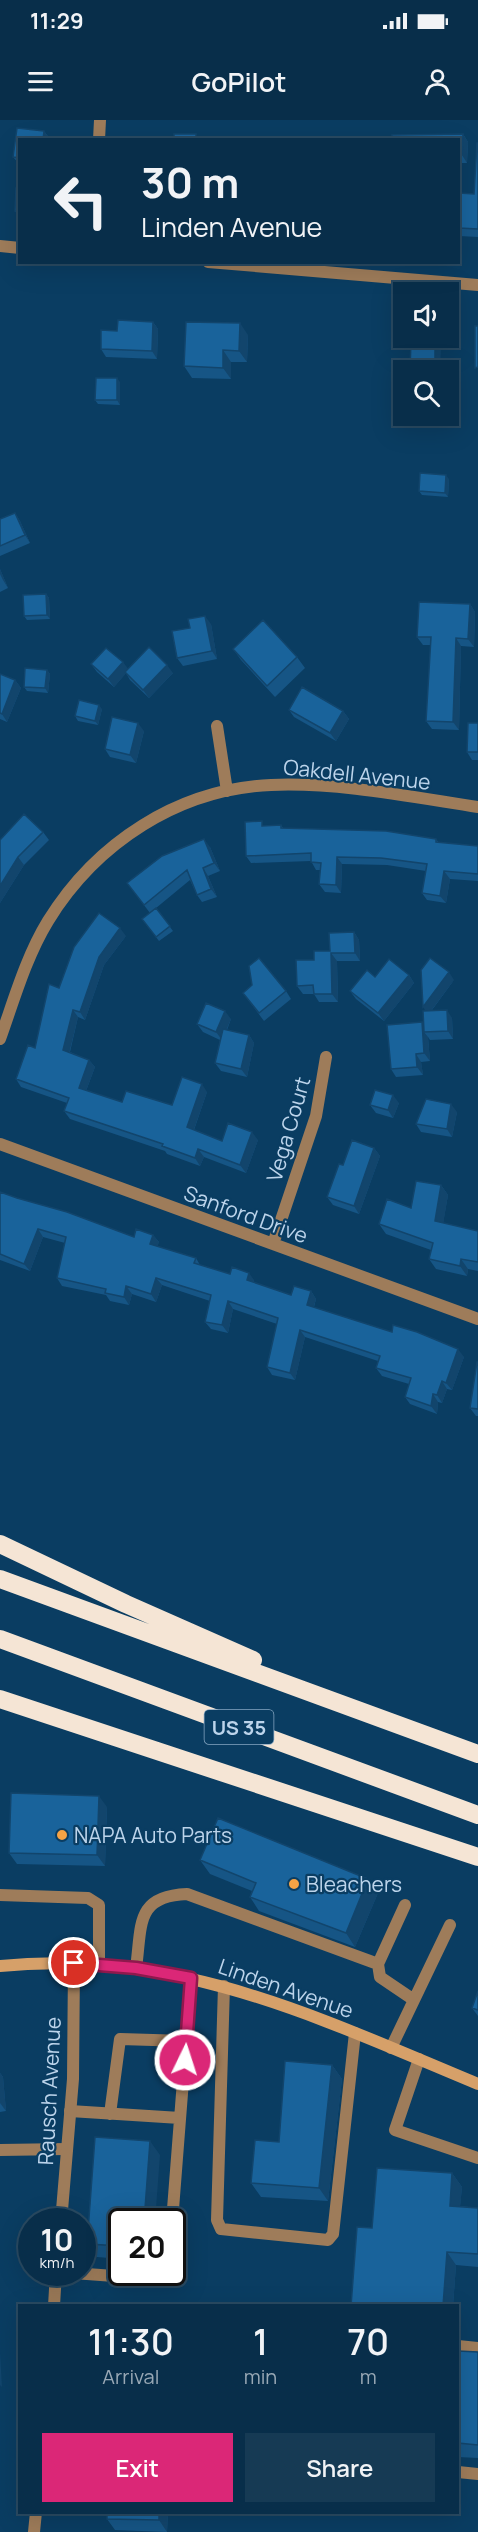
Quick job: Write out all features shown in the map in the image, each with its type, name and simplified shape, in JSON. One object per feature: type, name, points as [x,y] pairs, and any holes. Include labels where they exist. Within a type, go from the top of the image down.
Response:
[{"type":"highway","points":[[0,1544],[126,1605],[414,1730]]},
{"type":"highway","name":"US 35","points":[[0,1579],[478,1754]]},
{"type":"highway","name":"US 35","points":[[0,1639],[478,1815]]},
{"type":"highway","points":[[0,1699],[478,1857]]},
{"type":"main road","name":"Linden Avenue","points":[[0,1966],[74,1963],[136,1968],[224,1986],[286,2005],[478,2084]]},
{"type":"street","points":[[99,138],[100,120]]},
{"type":"street","points":[[0,246],[18,248]]},
{"type":"street","points":[[231,264],[478,285]]},
{"type":"street","points":[[217,726],[227,791]]},
{"type":"street","name":"Oakdell Avenue","points":[[0,1039],[31,953],[47,922],[89,868],[123,838],[152,819],[197,798],[270,785],[319,786],[478,807]]},
{"type":"street","name":"Vega Court","points":[[273,1245],[316,1116],[326,1057]]},
{"type":"street","name":"Sanford Drive","points":[[0,1144],[478,1319]]},
{"type":"street","points":[[136,1968],[142,1923],[150,1904],[166,1895],[187,1894],[250,1915],[378,1964]]},
{"type":"street","points":[[0,1895],[88,1898],[99,1905],[99,1965]]},
{"type":"street","points":[[405,1905],[378,1964],[380,1977],[414,2000]]},
{"type":"street","points":[[391,2048],[450,1925]]},
{"type":"street","name":"Rausch Avenue","points":[[62,2208],[70,2111],[74,1963]]},
{"type":"street","points":[[173,2208],[191,1978]]},
{"type":"street","points":[[224,1986],[218,2220],[221,2229],[328,2240],[333,2234],[355,2033]]},
{"type":"street","points":[[110,2114],[120,2039],[186,2041]]},
{"type":"street","points":[[419,2059],[395,2130],[478,2158]]},
{"type":"street","points":[[70,2111],[180,2118]]},
{"type":"street","points":[[0,2150],[67,2150]]},
{"type":"street","points":[[54,2304],[56,2286]]},
{"type":"street","points":[[459,2346],[478,2348]]},
{"type":"street","points":[[459,2472],[478,2474]]},
{"type":"street","points":[[34,2532],[36,2514]]},
{"type":"building","points":[[17,128],[44,131],[43,138],[18,138],[18,158],[13,157]]},
{"type":"building","points":[[174,134],[196,134],[196,138],[174,138]]},
{"type":"building","points":[[463,134],[462,155],[460,155],[460,138],[392,138],[392,135]]},
{"type":"building","points":[[478,143],[478,229],[460,228],[460,193],[474,194]]},
{"type":"building","points":[[16,188],[18,188],[18,211],[15,211]]},
{"type":"building","points":[[118,320],[153,322],[152,351],[101,349],[101,330],[117,331]]},
{"type":"building","points":[[186,322],[240,323],[239,351],[223,350],[223,368],[184,366]]},
{"type":"building","points":[[475,326],[478,326],[478,367],[475,368]]},
{"type":"building","points":[[411,348],[435,348],[435,360],[410,360]]},
{"type":"building","points":[[96,378],[117,378],[117,400],[95,400]]},
{"type":"building","points":[[420,473],[446,475],[445,493],[419,491]]},
{"type":"building","points":[[15,513],[25,535],[0,546],[0,519]]},
{"type":"building","points":[[46,594],[47,615],[24,616],[23,595]]},
{"type":"building","points":[[419,602],[470,604],[468,639],[456,638],[453,722],[426,721],[431,637],[417,637]]},
{"type":"building","points":[[205,616],[212,651],[177,658],[172,631],[190,628],[188,619]]},
{"type":"building","points":[[263,620],[297,657],[267,686],[233,649]]},
{"type":"building","points":[[149,647],[167,665],[143,690],[125,672]]},
{"type":"building","points":[[106,648],[123,662],[108,679],[91,664]]},
{"type":"building","points":[[25,668],[47,670],[45,688],[24,687]]},
{"type":"building","points":[[0,674],[15,680],[2,714],[0,713]]},
{"type":"building","points":[[302,687],[343,711],[330,733],[289,710]]},
{"type":"building","points":[[79,700],[99,705],[95,721],[75,716]]},
{"type":"building","points":[[112,717],[138,723],[130,755],[105,749]]},
{"type":"building","points":[[468,723],[478,723],[478,752],[467,752]]},
{"type":"building","points":[[24,814],[43,832],[18,857],[0,886],[0,840]]},
{"type":"building","points":[[262,821],[262,826],[386,831],[436,839],[436,842],[478,846],[478,874],[444,871],[440,896],[422,893],[427,864],[381,858],[337,857],[336,885],[319,884],[321,863],[311,862],[311,853],[246,856],[245,822]]},
{"type":"building","points":[[204,839],[214,863],[203,868],[211,889],[197,895],[187,870],[144,905],[127,883],[162,856]]},
{"type":"building","points":[[156,908],[170,926],[156,937],[142,919]]},
{"type":"building","points":[[99,913],[120,928],[99,957],[80,1012],[73,1010],[63,1050],[89,1060],[79,1088],[122,1102],[126,1091],[172,1105],[182,1077],[202,1084],[187,1127],[222,1141],[228,1123],[252,1132],[240,1165],[198,1149],[195,1158],[162,1146],[163,1144],[64,1111],[69,1098],[16,1079],[28,1045],[35,1048],[49,984],[59,988],[74,947]]},
{"type":"building","points":[[354,932],[355,953],[331,953],[332,994],[314,994],[313,985],[297,986],[296,960],[314,960],[314,951],[330,951],[329,933]]},
{"type":"building","points":[[259,958],[286,991],[259,1013],[243,993],[252,985],[249,966]]},
{"type":"building","points":[[430,958],[449,972],[423,1007],[421,970]]},
{"type":"building","points":[[389,959],[409,975],[378,1013],[350,991],[367,970],[375,977]]},
{"type":"building","points":[[206,1003],[225,1011],[216,1032],[197,1024]]},
{"type":"building","points":[[447,1010],[448,1031],[424,1032],[423,1011]]},
{"type":"building","points":[[422,1022],[424,1053],[416,1054],[417,1067],[391,1069],[387,1025]]},
{"type":"building","points":[[223,1029],[249,1035],[241,1069],[215,1063]]},
{"type":"building","points":[[375,1090],[393,1095],[388,1110],[370,1105]]},
{"type":"building","points":[[426,1099],[451,1104],[447,1129],[416,1124]]},
{"type":"building","points":[[352,1140],[374,1148],[354,1206],[327,1197],[339,1164],[343,1165]]},
{"type":"building","points":[[416,1181],[441,1185],[435,1221],[478,1231],[478,1262],[461,1259],[460,1266],[429,1259],[433,1243],[379,1224],[387,1199],[411,1208]]},
{"type":"building","points":[[0,1192],[67,1212],[134,1237],[136,1229],[153,1235],[150,1244],[196,1258],[194,1263],[230,1274],[232,1267],[249,1273],[247,1280],[291,1295],[294,1286],[311,1291],[307,1305],[392,1332],[393,1325],[458,1349],[446,1383],[442,1381],[437,1395],[433,1394],[431,1406],[405,1397],[411,1378],[376,1368],[380,1356],[300,1330],[290,1373],[267,1367],[278,1318],[228,1301],[222,1325],[205,1322],[211,1295],[156,1278],[151,1294],[126,1286],[124,1297],[105,1293],[106,1289],[57,1278],[66,1237],[38,1229],[24,1264],[0,1254]]},
{"type":"building","points":[[478,1362],[478,1409],[470,1408]]},
{"type":"building","name":"NAPA Auto Parts","points":[[11,1793],[99,1796],[97,1855],[9,1853]]},
{"type":"building","name":"Bleachers","points":[[218,1818],[368,1879],[346,1933],[250,1897],[256,1883],[200,1860]]},
{"type":"building","points":[[478,1991],[478,2010],[472,2008]]},
{"type":"building","points":[[285,2061],[332,2065],[319,2188],[251,2183],[255,2140],[279,2142]]},
{"type":"building","points":[[95,2137],[150,2141],[145,2208],[108,2208],[108,2245],[96,2245],[96,2208],[90,2208]]},
{"type":"building","points":[[377,2168],[452,2173],[450,2206],[478,2208],[478,2254],[447,2252],[443,2304],[351,2304],[357,2227],[372,2228]]},
{"type":"building","points":[[459,2351],[478,2352],[478,2445],[459,2443]]},
{"type":"building","points":[[107,2514],[159,2514],[159,2520],[107,2519]]},
{"type":"place","name":"NAPA Auto Parts","points":[[62,1835]]},
{"type":"place","name":"Bleachers","points":[[294,1884]]},
{"type":"route","points":[[74,1963],[136,1968],[191,1978],[185,2060]]}]
